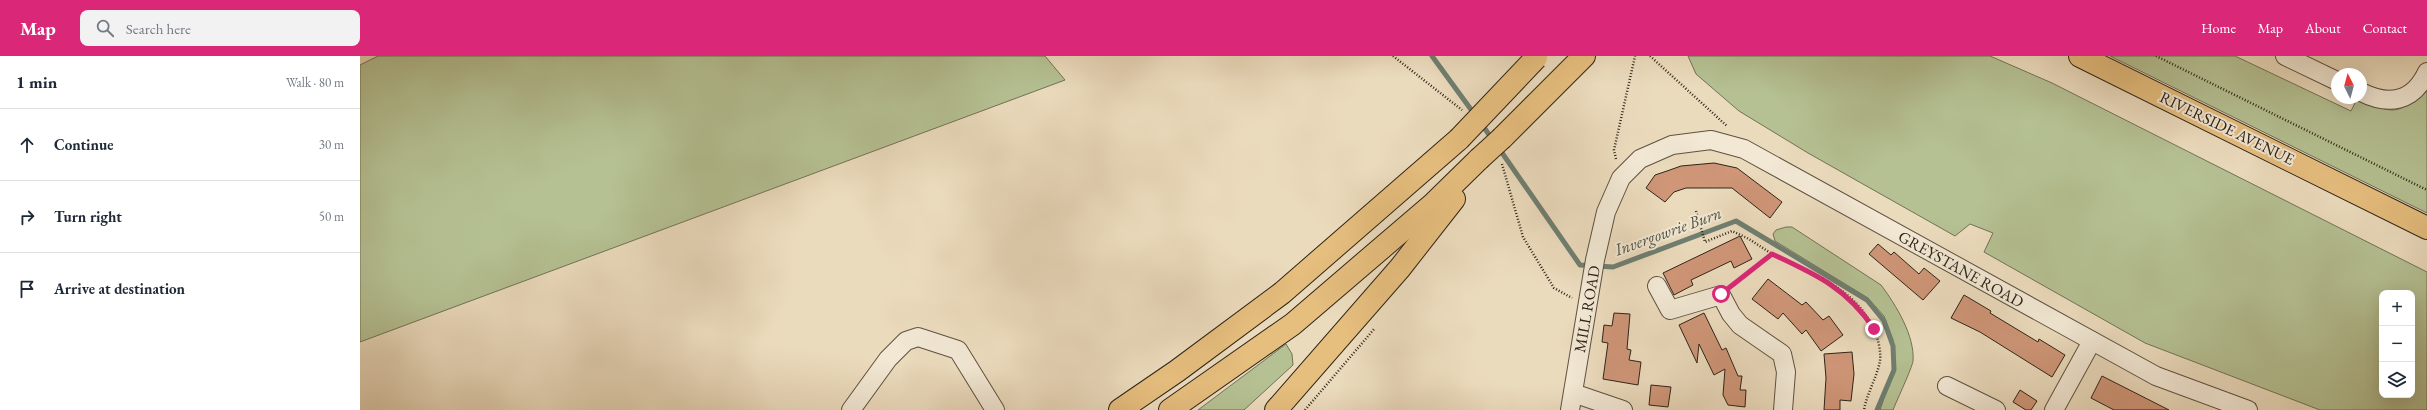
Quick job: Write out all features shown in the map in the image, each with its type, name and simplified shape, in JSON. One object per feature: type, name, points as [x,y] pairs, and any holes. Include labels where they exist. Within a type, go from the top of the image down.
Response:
[{"type":"main road","points":[[1276,410],[1400,268],[1489,162],[1502,138],[1584,56]]},
{"type":"main road","name":"RIVERSIDE AVENUE","points":[[2080,56],[2427,228]]},
{"type":"main road","points":[[1120,410],[1177,371],[1282,293],[1459,139],[1537,57]]},
{"type":"main road","points":[[1170,410],[1293,324],[1433,204],[1489,162]]},
{"type":"main road","name":"RIVERSIDE AVENUE","points":[[2373,200],[2427,234]]},
{"type":"street","points":[[2285,56],[2331,78]]},
{"type":"street","points":[[2367,95],[2391,101],[2410,94],[2427,72]]},
{"type":"street","name":"GREYSTANE ROAD","points":[[1672,145],[1711,140],[1744,149],[2156,376],[2248,410]]},
{"type":"street","name":"MILL ROAD","points":[[1572,402],[1587,307],[1606,212],[1621,178],[1640,159],[1672,145]]},
{"type":"street","points":[[1657,286],[1670,310],[1721,294],[1731,314],[1740,325],[1782,354],[1786,372],[1783,410]]},
{"type":"street","points":[[851,410],[888,359],[906,341],[918,337],[958,350],[995,410]]},
{"type":"street","points":[[2054,410],[2092,341]]},
{"type":"street","points":[[1946,386],[1996,410]]},
{"type":"street","points":[[1572,402],[1623,410]]},
{"type":"path","points":[[1393,56],[1465,111]]},
{"type":"path","points":[[1621,178],[1614,150],[1635,56]]},
{"type":"path","points":[[1650,56],[1727,126],[1744,149]]},
{"type":"path","points":[[2156,56],[2427,190]]},
{"type":"path","points":[[1489,162],[1523,238],[1554,288],[1587,307]]},
{"type":"path","points":[[1696,211],[1704,242],[1732,231],[1750,239],[1772,254],[1816,275],[1840,290],[1857,305],[1874,329],[1880,346],[1880,360],[1864,410]]},
{"type":"path","points":[[1721,294],[1772,254]]},
{"type":"path","points":[[1305,410],[1372,333]]},
{"type":"green space","points":[[378,56],[1045,56],[1065,80],[360,342],[360,65]]},
{"type":"green space","points":[[1688,56],[1990,56],[2052,83],[2427,272],[2427,410],[2320,410],[2145,343],[1984,252],[1993,233],[1970,224],[1955,236],[1808,153],[1739,111],[1696,74]]},
{"type":"green space","points":[[2110,56],[2235,56],[2331,102],[2331,104],[2336,104],[2351,111],[2354,104],[2367,103],[2388,110],[2402,108],[2427,86],[2427,213]]},
{"type":"green space","points":[[1792,227],[1881,285],[1893,302],[1908,331],[1913,351],[1913,361],[1893,410],[1880,410],[1895,365],[1893,340],[1884,316],[1868,298],[1775,241],[1773,234],[1776,230]]},
{"type":"green space","points":[[1286,344],[1292,354],[1293,365],[1244,410],[1198,410]]},
{"type":"building","points":[[1714,163],[1737,168],[1782,202],[1770,218],[1732,188],[1686,188],[1674,192],[1665,202],[1646,188],[1655,175],[1681,166]]},
{"type":"building","points":[[1740,236],[1752,259],[1734,268],[1731,261],[1691,280],[1693,285],[1674,295],[1663,273]]},
{"type":"building","points":[[1878,244],[1891,255],[1894,252],[1919,274],[1924,268],[1940,281],[1923,300],[1869,254]]},
{"type":"building","points":[[1768,279],[1802,305],[1806,302],[1823,320],[1829,316],[1843,335],[1821,351],[1806,330],[1802,334],[1783,313],[1778,319],[1752,299]]},
{"type":"building","points":[[1964,295],[1991,311],[1990,313],[2038,342],[2039,339],[2065,355],[2052,377],[1980,332],[1951,318]]},
{"type":"building","points":[[1614,313],[1630,314],[1627,349],[1631,350],[1629,360],[1641,362],[1638,385],[1603,379],[1608,343],[1602,342],[1604,325],[1612,326]]},
{"type":"building","points":[[1704,313],[1722,350],[1726,348],[1738,376],[1742,376],[1740,390],[1746,390],[1745,407],[1728,405],[1723,395],[1725,369],[1714,375],[1699,344],[1697,363],[1679,325]]},
{"type":"building","points":[[1852,352],[1854,374],[1851,401],[1840,400],[1840,410],[1824,410],[1826,378],[1824,354]]},
{"type":"building","points":[[2102,376],[2169,410],[2114,410],[2091,398]]},
{"type":"building","points":[[1651,385],[1671,387],[1668,407],[1649,405]]},
{"type":"building","points":[[2020,390],[2037,401],[2031,410],[2026,410],[2013,402]]},
{"type":"waterway","name":"Invergowrie Burn","points":[[1432,56],[1475,115]]},
{"type":"waterway","name":"Invergowrie Burn","points":[[1481,123],[1492,139]]},
{"type":"waterway","name":"Invergowrie Burn","points":[[1498,147],[1580,265],[1613,267],[1736,221],[1867,300],[1884,321],[1893,346],[1894,370],[1877,410]]},
{"type":"route","points":[[1721,294],[1757,268],[1772,254],[1816,275],[1840,290],[1857,305],[1874,329]]}]
